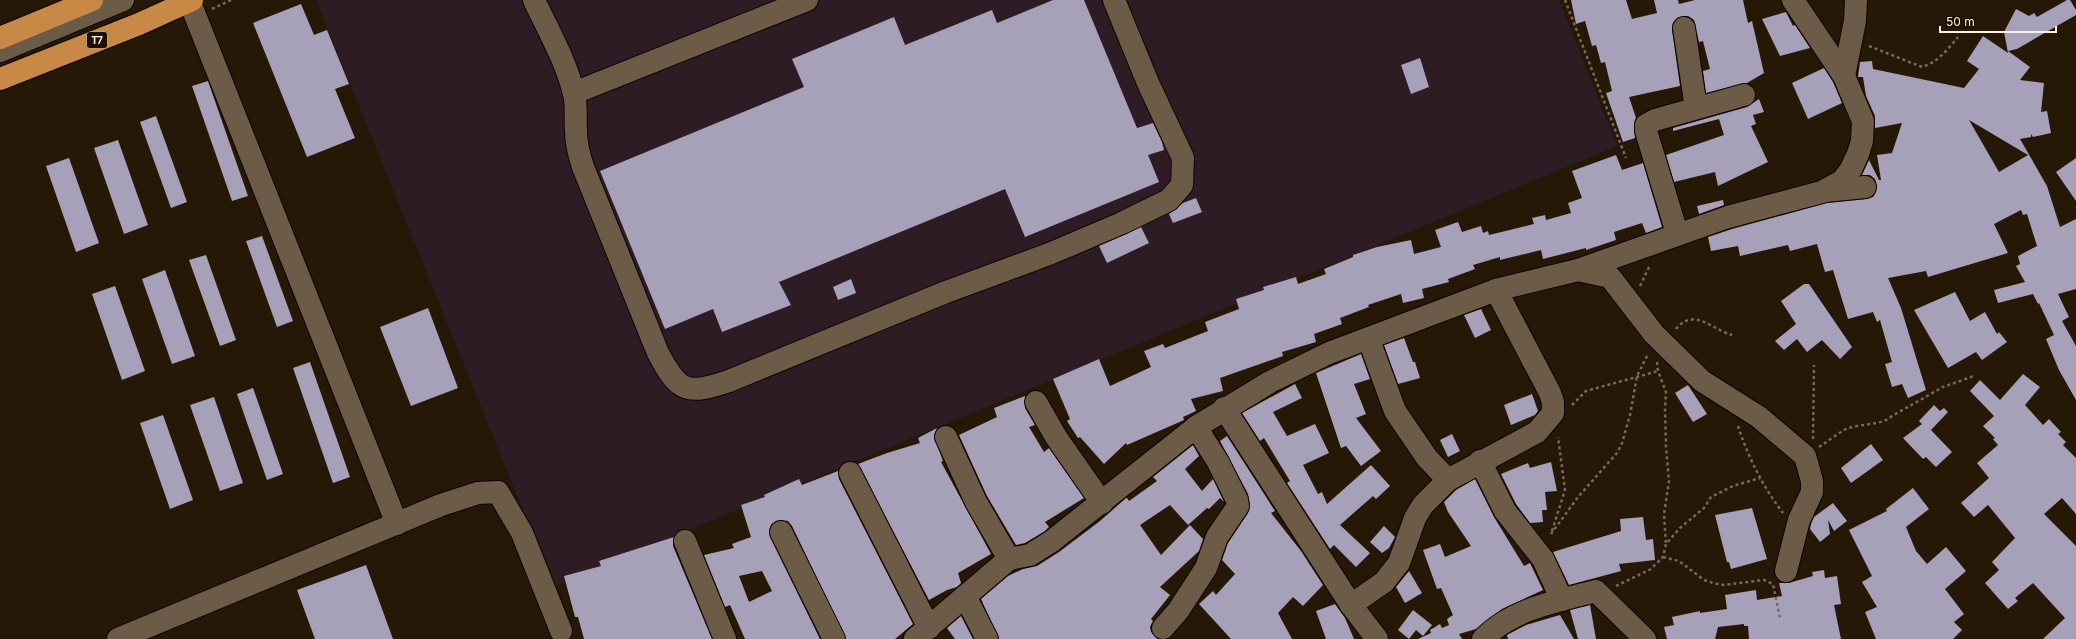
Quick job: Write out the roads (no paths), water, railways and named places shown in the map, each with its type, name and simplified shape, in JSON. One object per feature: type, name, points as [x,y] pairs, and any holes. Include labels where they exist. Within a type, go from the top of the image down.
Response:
[{"type":"highway","points":[[0,38],[92,0]]},
{"type":"highway","name":"T7","points":[[0,79],[139,24],[190,0]]},
{"type":"street","points":[[0,51],[123,0]]},
{"type":"street","points":[[190,0],[397,524]]},
{"type":"street","points":[[534,0],[565,66],[574,93],[576,104],[578,151],[583,167],[655,346],[667,371],[678,384],[688,389],[698,390],[729,381],[946,292],[1049,254],[1122,223],[1169,200],[1182,185],[1183,158],[1148,83],[1114,0]]},
{"type":"street","points":[[574,93],[807,0]]},
{"type":"street","points":[[1793,0],[1844,76],[1863,121],[1862,141],[1851,169],[1842,181],[1822,192]]},
{"type":"street","points":[[1844,76],[1851,40],[1856,0]]},
{"type":"street","points":[[1684,28],[1696,108]]},
{"type":"street","points":[[1669,236],[1646,131],[1646,125],[1655,120],[1744,95]]},
{"type":"street","points":[[850,472],[922,634],[1009,559],[1030,555],[1102,504],[1196,427],[1224,408],[1270,382],[1329,353],[1368,340],[1496,290],[1578,270],[1669,236],[1763,206],[1822,192],[1865,187]]},
{"type":"street","points":[[1578,270],[1610,277],[1658,340],[1702,381],[1759,417],[1810,452],[1812,492],[1796,530],[1786,571]]},
{"type":"street","points":[[1351,604],[1384,582],[1399,563],[1415,518],[1423,505],[1448,480],[1480,461],[1537,432],[1561,410],[1553,402],[1550,393],[1496,290]]},
{"type":"street","points":[[1368,340],[1395,411],[1427,458],[1448,480]]},
{"type":"street","points":[[1036,402],[1056,437],[1102,504]]},
{"type":"street","points":[[1224,408],[1351,604],[1377,639]]},
{"type":"street","points":[[1163,628],[1178,611],[1206,568],[1217,537],[1238,506],[1237,500],[1218,462],[1196,427]]},
{"type":"street","points":[[946,437],[976,502],[1009,559]]},
{"type":"street","points":[[1480,461],[1505,511],[1543,558],[1562,600]]},
{"type":"street","points":[[118,639],[441,505],[478,493],[498,492],[522,533],[561,631]]},
{"type":"street","points":[[781,532],[834,639]]},
{"type":"street","points":[[686,541],[725,639]]},
{"type":"street","points":[[1482,639],[1513,616],[1596,591],[1645,639]]},
{"type":"street","points":[[965,596],[987,639]]}]
